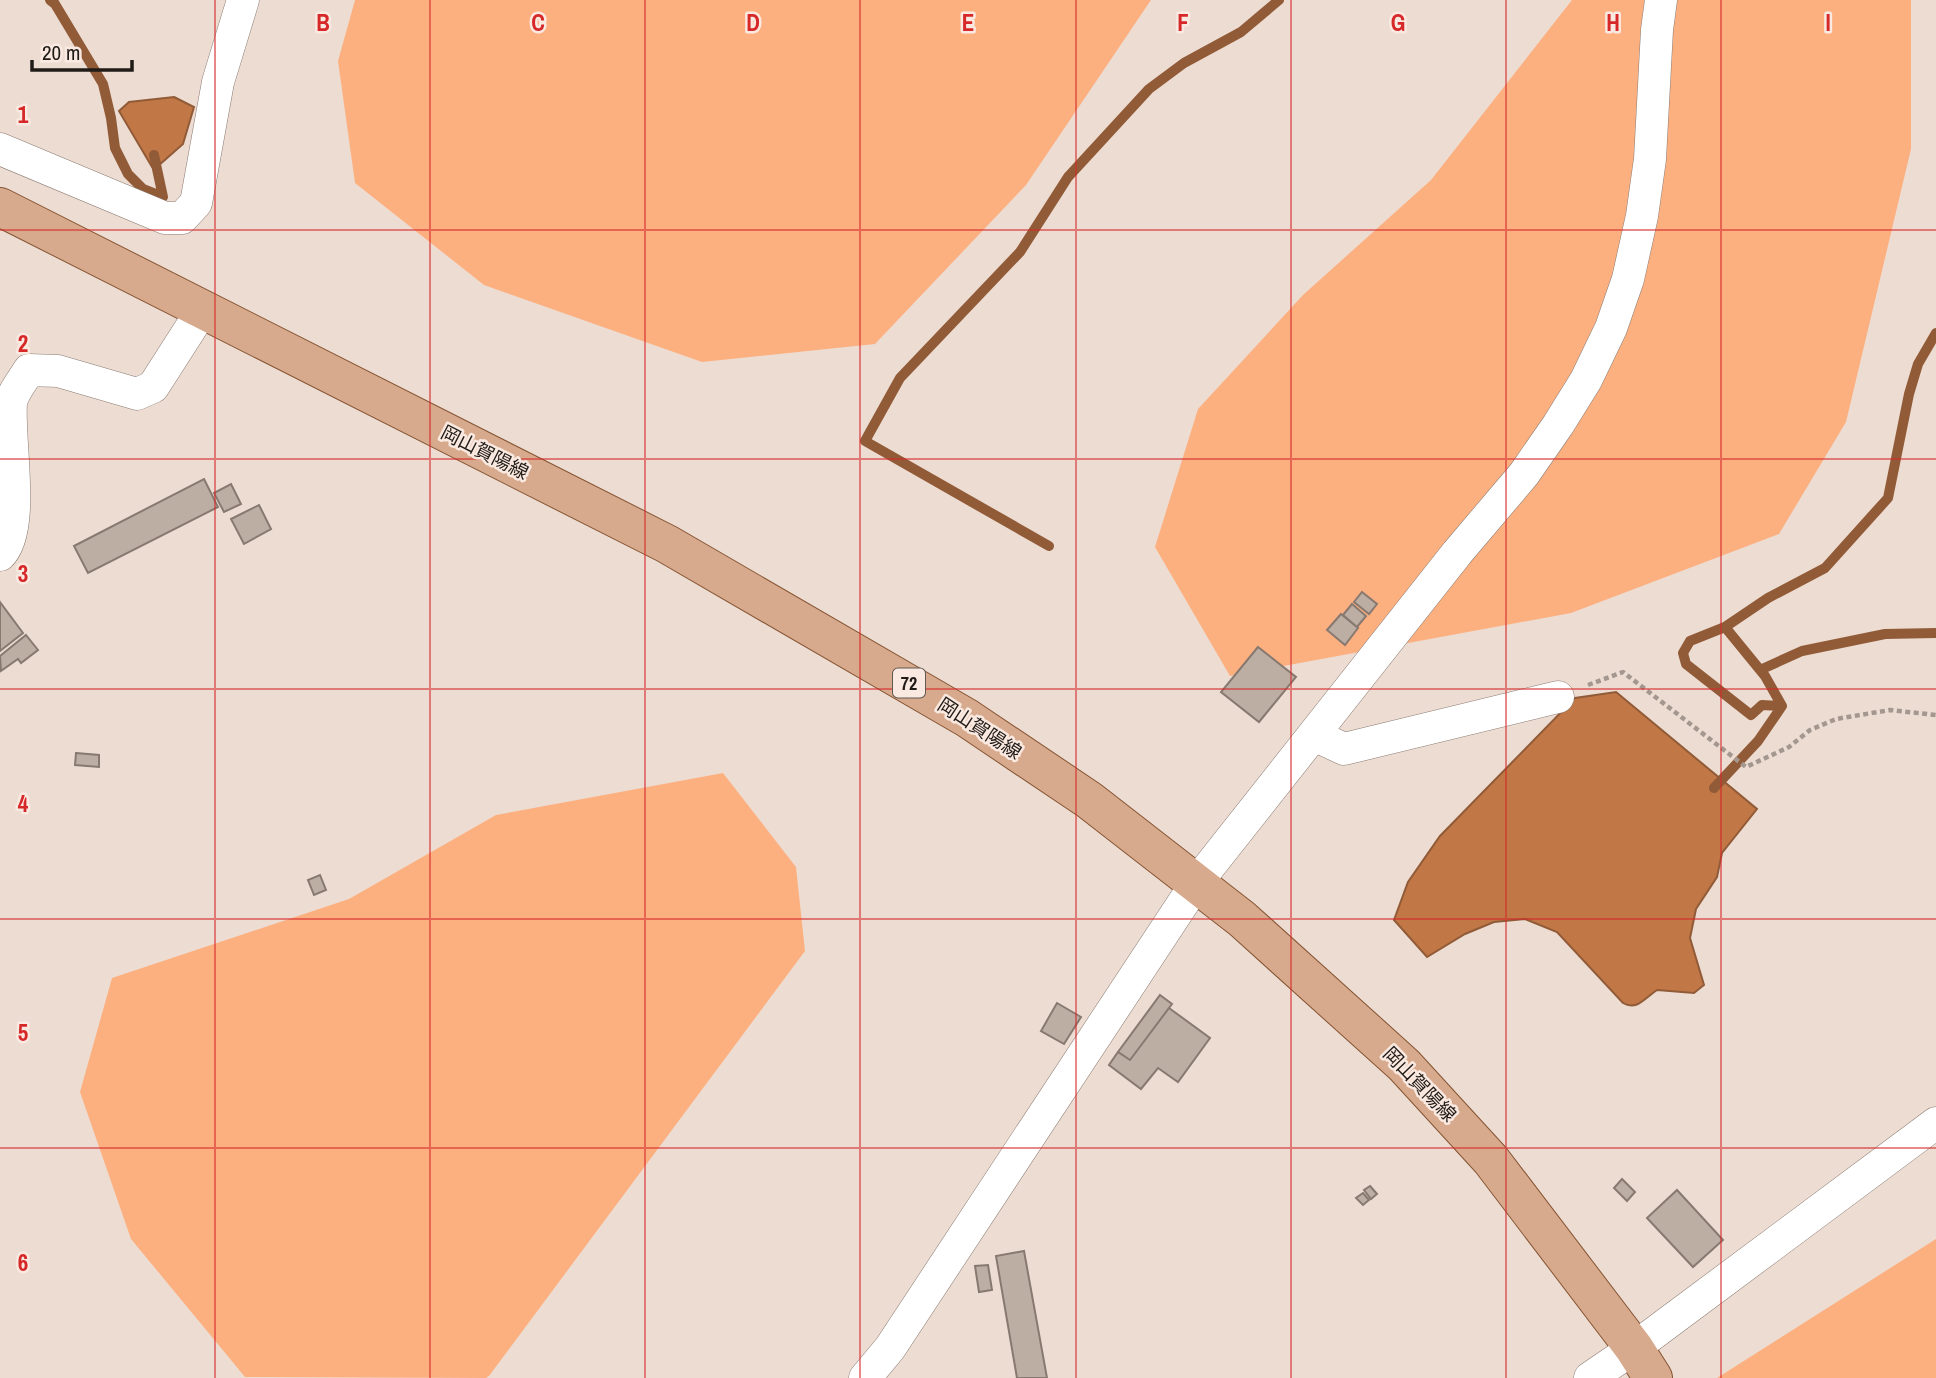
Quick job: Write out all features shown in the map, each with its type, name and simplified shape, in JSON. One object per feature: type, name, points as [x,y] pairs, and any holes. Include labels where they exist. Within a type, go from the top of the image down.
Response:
[{"type":"main road","name":"岡山賀陽線","points":[[0,207],[667,544],[967,718],[1089,800],[1198,882],[1242,919],[1404,1065],[1491,1160],[1643,1363]]},
{"type":"street","points":[[0,149],[165,218],[182,218],[196,203],[218,82],[243,0]]},
{"type":"street","points":[[865,1378],[890,1348],[1198,882],[1457,553],[1524,474],[1559,425],[1586,380],[1611,328],[1628,279],[1642,216],[1650,159],[1661,0]]},
{"type":"street","points":[[0,555],[6,549],[14,512],[11,401],[29,370],[58,370],[137,394],[153,387],[203,309]]},
{"type":"street","points":[[1314,735],[1344,749],[1558,697]]},
{"type":"street","points":[[1590,1378],[1643,1363],[1936,1123]]},
{"type":"path","points":[[1558,697],[1623,672],[1746,767],[1789,747],[1810,730],[1836,719],[1890,710],[1936,715]]},
{"type":"shaded area","points":[[355,0],[1151,0],[1026,185],[875,344],[702,362],[484,285],[355,183],[338,61]]},
{"type":"shaded area","points":[[1572,0],[1911,0],[1911,149],[1846,422],[1779,534],[1571,613],[1230,676],[1155,547],[1198,409],[1303,295],[1431,180]]},
{"type":"shaded area","points":[[174,97],[194,107],[183,144],[158,166],[152,167],[119,111],[129,102]]},
{"type":"shaded area","points":[[1616,692],[1757,809],[1722,853],[1717,877],[1696,909],[1690,938],[1704,985],[1694,993],[1657,990],[1637,1005],[1628,1005],[1623,1003],[1557,932],[1525,919],[1494,922],[1465,934],[1427,957],[1394,920],[1408,882],[1440,836],[1575,698]]},
{"type":"shaded area","points":[[723,773],[796,867],[805,951],[489,1376],[245,1377],[131,1239],[80,1092],[112,978],[349,899],[496,815]]},
{"type":"shaded area","points":[[1936,1239],[1936,1378],[1717,1378]]},
{"type":"building","points":[[204,479],[218,507],[88,573],[74,546]]},
{"type":"building","points":[[231,484],[241,504],[224,512],[214,493]]},
{"type":"building","points":[[259,505],[271,529],[244,544],[231,519]]},
{"type":"building","points":[[1362,592],[1377,604],[1369,614],[1354,602]]},
{"type":"building","points":[[0,602],[23,633],[0,651]]},
{"type":"building","points":[[1352,604],[1366,616],[1357,627],[1343,615]]},
{"type":"building","points":[[1341,614],[1358,628],[1345,645],[1327,630]]},
{"type":"building","points":[[26,635],[38,650],[21,663],[18,659],[1,671],[0,656]]},
{"type":"building","points":[[1258,647],[1296,677],[1259,722],[1221,692]]},
{"type":"building","points":[[76,753],[99,755],[99,767],[75,765]]},
{"type":"building","points":[[320,875],[326,890],[314,895],[308,880]]},
{"type":"building","points":[[1160,995],[1172,1004],[1130,1060],[1118,1052]]},
{"type":"building","points":[[1057,1003],[1081,1017],[1064,1044],[1041,1031]]},
{"type":"building","points":[[1169,1008],[1210,1038],[1178,1082],[1158,1068],[1141,1089],[1109,1065],[1118,1052],[1130,1060]]},
{"type":"building","points":[[1622,1179],[1635,1192],[1627,1201],[1614,1188]]},
{"type":"building","points":[[1370,1186],[1377,1194],[1371,1199],[1364,1190]]},
{"type":"building","points":[[1677,1190],[1723,1240],[1693,1267],[1647,1218]]},
{"type":"building","points":[[1363,1193],[1369,1200],[1363,1205],[1356,1198]]},
{"type":"building","points":[[1024,1251],[1047,1378],[1017,1378],[996,1256]]},
{"type":"building","points":[[988,1265],[992,1290],[979,1292],[975,1266]]},
{"type":"waterway","points":[[50,0],[103,84],[115,148],[128,174],[143,189],[163,197],[154,155]]},
{"type":"waterway","points":[[1049,546],[865,441],[900,378],[1020,252],[1068,177],[1149,89],[1184,63],[1241,32],[1279,0]]},
{"type":"waterway","points":[[1714,788],[1758,741],[1782,706],[1762,705],[1751,715],[1686,664],[1683,653],[1690,641],[1725,627],[1768,598],[1825,568],[1888,498],[1909,394],[1918,364],[1936,333]]},
{"type":"waterway","points":[[1725,627],[1765,676],[1782,706]]},
{"type":"waterway","points":[[1760,670],[1802,651],[1885,634],[1936,633]]}]
